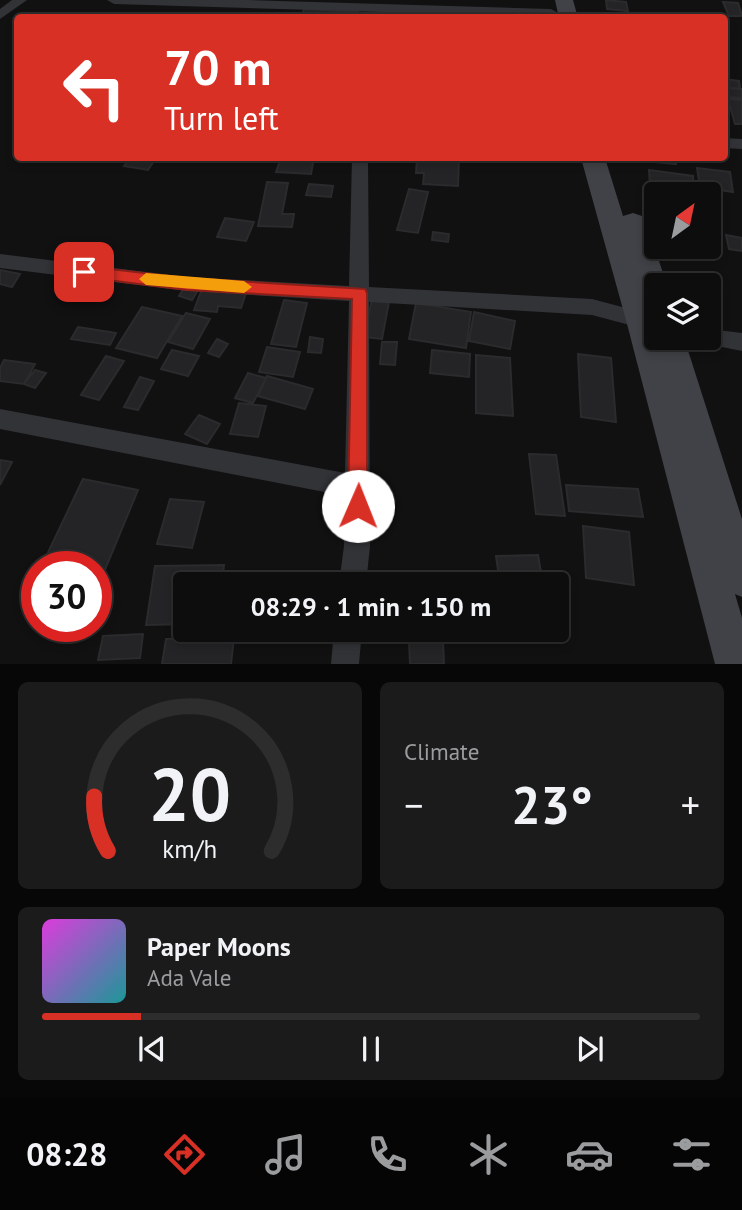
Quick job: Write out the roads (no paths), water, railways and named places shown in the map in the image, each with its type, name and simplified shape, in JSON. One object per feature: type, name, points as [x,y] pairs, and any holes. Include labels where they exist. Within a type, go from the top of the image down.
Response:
[{"type":"main road","points":[[594,161],[644,294]]},
{"type":"main road","points":[[614,161],[644,284]]},
{"type":"main road","points":[[660,350],[735,664]]},
{"type":"main road","points":[[673,350],[742,578]]},
{"type":"street","points":[[0,15],[20,0]]},
{"type":"street","points":[[114,0],[366,13],[557,10]]},
{"type":"street","points":[[354,572],[358,487],[360,161]]},
{"type":"street","points":[[0,261],[187,284],[644,312]]},
{"type":"street","points":[[721,339],[742,342]]},
{"type":"street","points":[[0,419],[358,487]]},
{"type":"street","points":[[345,664],[347,642]]}]
